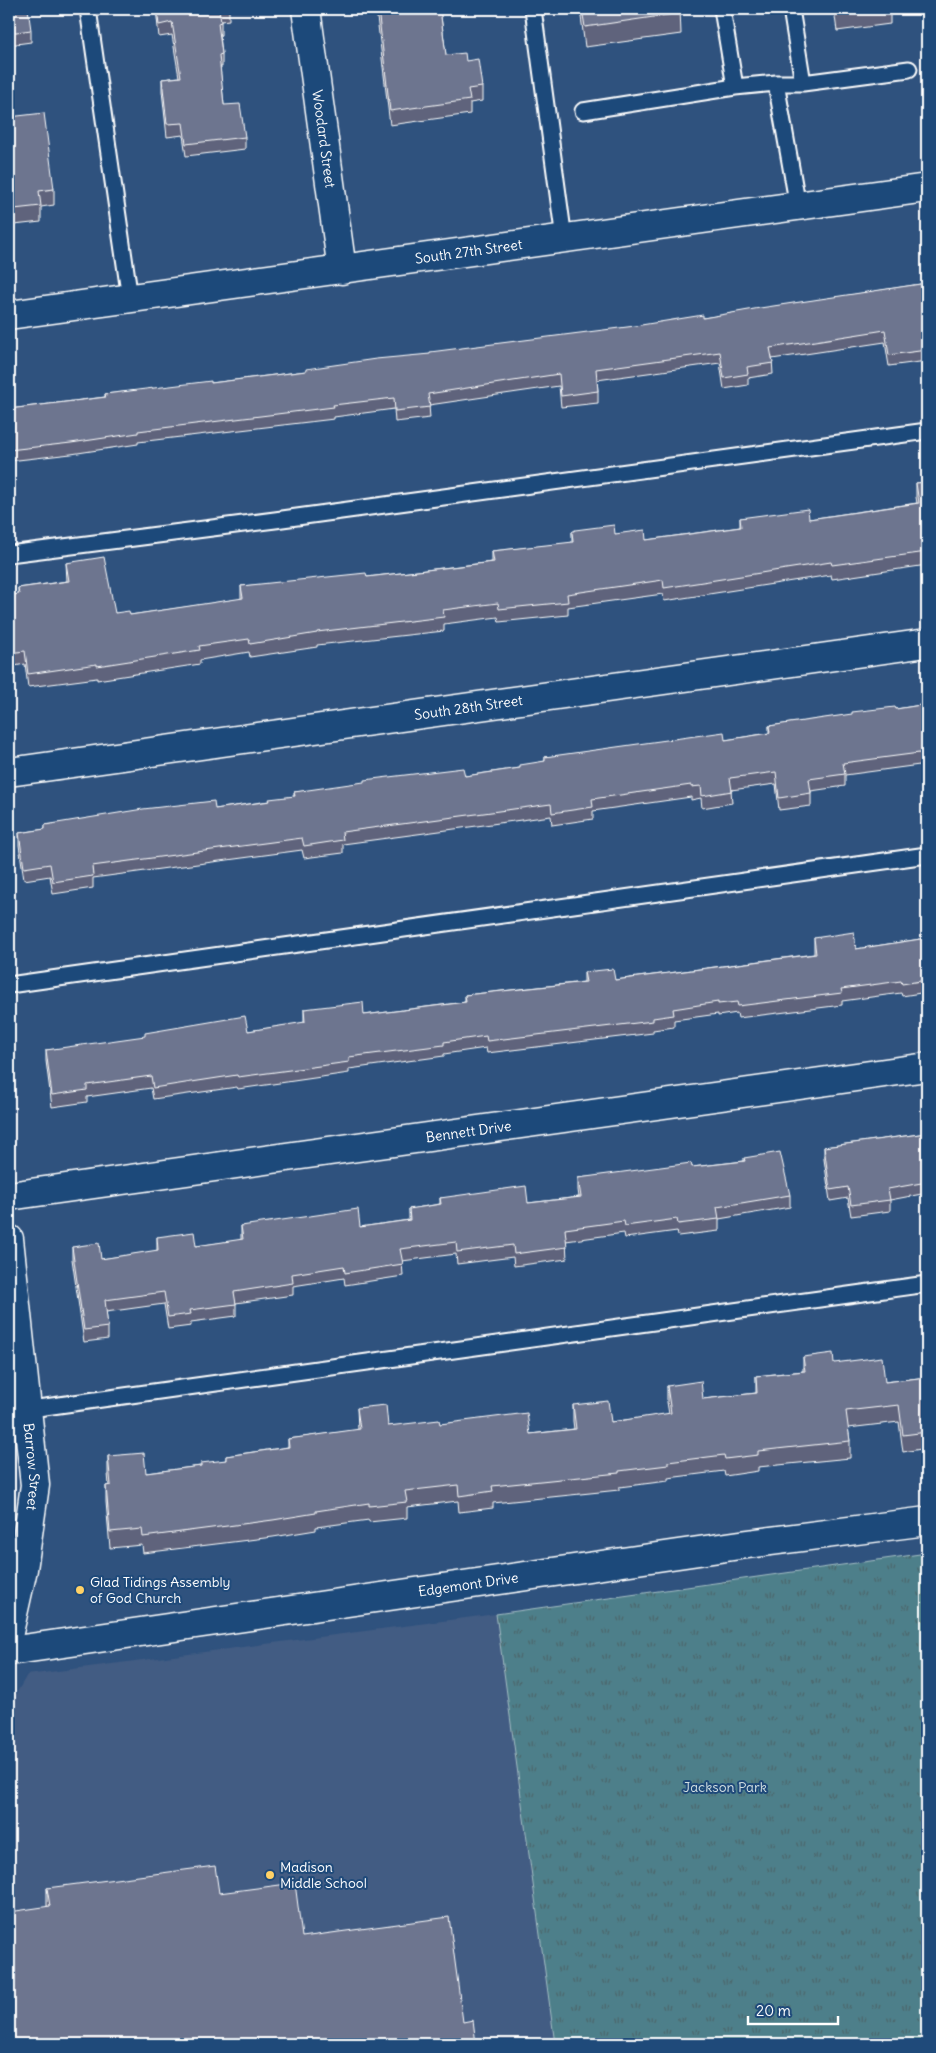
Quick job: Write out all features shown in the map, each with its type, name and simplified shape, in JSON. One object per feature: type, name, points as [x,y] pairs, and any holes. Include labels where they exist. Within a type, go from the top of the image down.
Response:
[{"type":"street","name":"Woodard Street","points":[[306,9],[342,270]]},
{"type":"street","name":"South 27th Street","points":[[9,315],[927,188]]},
{"type":"street","name":"South 28th Street","points":[[9,772],[927,643]]},
{"type":"street","name":"Bennett Drive","points":[[9,1196],[927,1067]]},
{"type":"street","name":"Barrow Street","points":[[9,1239],[18,1410],[35,1485],[23,1569],[9,1632]]},
{"type":"street","name":"Edgemont Drive","points":[[9,1651],[740,1545],[927,1521]]},
{"type":"lane","points":[[88,9],[130,299]]},
{"type":"lane","points":[[533,9],[564,239]]},
{"type":"lane","points":[[722,9],[735,87]]},
{"type":"lane","points":[[791,9],[803,83]]},
{"type":"lane","points":[[583,111],[735,87],[776,83],[803,83],[909,70]]},
{"type":"lane","points":[[776,83],[798,207]]},
{"type":"lane","points":[[9,554],[275,520],[927,431]]},
{"type":"lane","points":[[9,985],[927,855]]},
{"type":"lane","points":[[18,1410],[927,1284]]},
{"type":"shaded area","name":"Madison Middle School","points":[[496,1614],[555,2044],[9,2044],[9,1706],[27,1675]]},
{"type":"green space","name":"Jackson Park","points":[[927,1553],[927,2044],[555,2044],[496,1614]]},
{"type":"building","points":[[9,9],[28,9],[31,30],[9,33]]},
{"type":"building","points":[[157,9],[219,9],[221,22],[218,23],[222,54],[219,55],[224,105],[240,104],[245,137],[186,144],[183,123],[167,124],[162,79],[181,77],[172,22],[159,25]]},
{"type":"building","points":[[378,9],[440,9],[446,55],[465,53],[466,61],[478,59],[482,87],[468,89],[470,100],[390,111]]},
{"type":"building","points":[[582,9],[680,9],[681,13],[585,27]]},
{"type":"building","points":[[836,9],[880,9],[837,15]]},
{"type":"building","points":[[44,113],[54,189],[39,191],[41,206],[14,209],[12,192],[9,193],[9,117]]},
{"type":"building","points":[[927,283],[927,350],[889,355],[885,330],[770,348],[773,363],[747,367],[748,374],[724,378],[720,352],[596,369],[598,391],[561,396],[559,374],[428,394],[430,407],[395,411],[394,398],[138,431],[138,433],[71,443],[9,450],[9,409],[106,397],[105,394],[306,371],[306,369],[376,359],[430,354],[430,352],[635,326],[703,315],[703,318]]},
{"type":"building","points":[[927,482],[927,552],[832,565],[831,562],[664,588],[663,580],[567,594],[568,602],[499,609],[498,603],[443,610],[444,617],[317,632],[250,644],[249,639],[199,646],[200,650],[97,666],[97,664],[28,674],[25,651],[9,653],[9,596],[19,594],[18,588],[69,581],[66,563],[104,557],[115,613],[129,611],[130,615],[243,598],[241,586],[366,573],[367,577],[494,562],[492,551],[573,542],[572,532],[575,530],[614,525],[615,534],[645,530],[646,540],[741,527],[740,518],[808,509],[809,519],[919,503],[916,483]]},
{"type":"building","points":[[927,704],[927,752],[843,763],[845,774],[809,779],[811,793],[779,798],[776,772],[730,778],[732,791],[702,796],[701,786],[691,787],[691,785],[592,799],[593,807],[552,813],[551,804],[342,832],[343,840],[304,846],[302,838],[92,866],[93,876],[53,882],[50,864],[24,868],[19,833],[45,829],[45,825],[143,809],[214,801],[215,809],[270,801],[269,799],[295,796],[294,792],[364,782],[364,780],[463,768],[465,776],[520,768],[520,765],[545,761],[545,757],[724,732],[725,740],[770,733],[769,726],[852,714],[852,712],[895,707],[896,709]]},
{"type":"building","points":[[854,932],[856,949],[927,938],[927,980],[902,984],[901,981],[841,989],[842,993],[738,1006],[737,1002],[718,1004],[718,1002],[673,1009],[674,1015],[653,1018],[653,1021],[487,1041],[486,1036],[444,1042],[444,1045],[349,1057],[349,1062],[238,1077],[237,1075],[153,1088],[151,1076],[87,1085],[87,1090],[52,1095],[46,1050],[145,1036],[145,1033],[245,1016],[248,1031],[305,1022],[304,1009],[363,1002],[364,1015],[466,1002],[465,995],[586,982],[584,972],[613,969],[615,980],[816,954],[814,938]]},
{"type":"building","points":[[927,1133],[927,1182],[888,1189],[890,1200],[851,1205],[848,1187],[830,1190],[824,1147]]},
{"type":"building","points":[[780,1152],[790,1195],[717,1207],[719,1219],[678,1224],[677,1219],[625,1226],[624,1221],[565,1229],[567,1247],[514,1254],[513,1245],[457,1252],[456,1242],[400,1249],[403,1264],[345,1273],[344,1266],[292,1274],[293,1283],[234,1292],[236,1304],[190,1310],[191,1314],[168,1317],[164,1292],[105,1300],[108,1327],[84,1330],[72,1247],[99,1243],[101,1259],[158,1250],[157,1237],[194,1232],[196,1246],[243,1239],[241,1226],[358,1209],[360,1227],[410,1220],[409,1209],[441,1204],[440,1198],[526,1186],[528,1203],[581,1197],[578,1178],[691,1163],[692,1167],[745,1161],[744,1158]]},
{"type":"building","points":[[833,1353],[834,1363],[882,1357],[885,1382],[927,1377],[927,1432],[903,1435],[899,1405],[846,1411],[850,1441],[758,1451],[758,1455],[725,1459],[724,1455],[668,1462],[668,1465],[619,1471],[619,1473],[492,1486],[493,1491],[459,1496],[458,1485],[405,1491],[407,1502],[369,1506],[369,1503],[273,1520],[143,1537],[142,1529],[110,1532],[106,1486],[111,1485],[108,1456],[144,1453],[146,1473],[201,1466],[201,1463],[226,1460],[226,1456],[289,1447],[288,1439],[360,1429],[357,1408],[386,1405],[388,1426],[439,1420],[440,1424],[527,1413],[530,1434],[576,1429],[573,1405],[608,1401],[611,1422],[671,1413],[667,1386],[701,1381],[703,1399],[757,1393],[756,1376],[805,1371],[803,1357]]},
{"type":"building","points":[[215,1866],[219,1893],[295,1883],[302,1937],[449,1917],[463,2022],[473,2020],[476,2044],[9,2044],[9,1912],[50,1906],[47,1888]]},
{"type":"place","name":"Glad Tidings Assembly of God Church","points":[[80,1590]]},
{"type":"place","name":"Madison Middle School","points":[[270,1875]]}]
